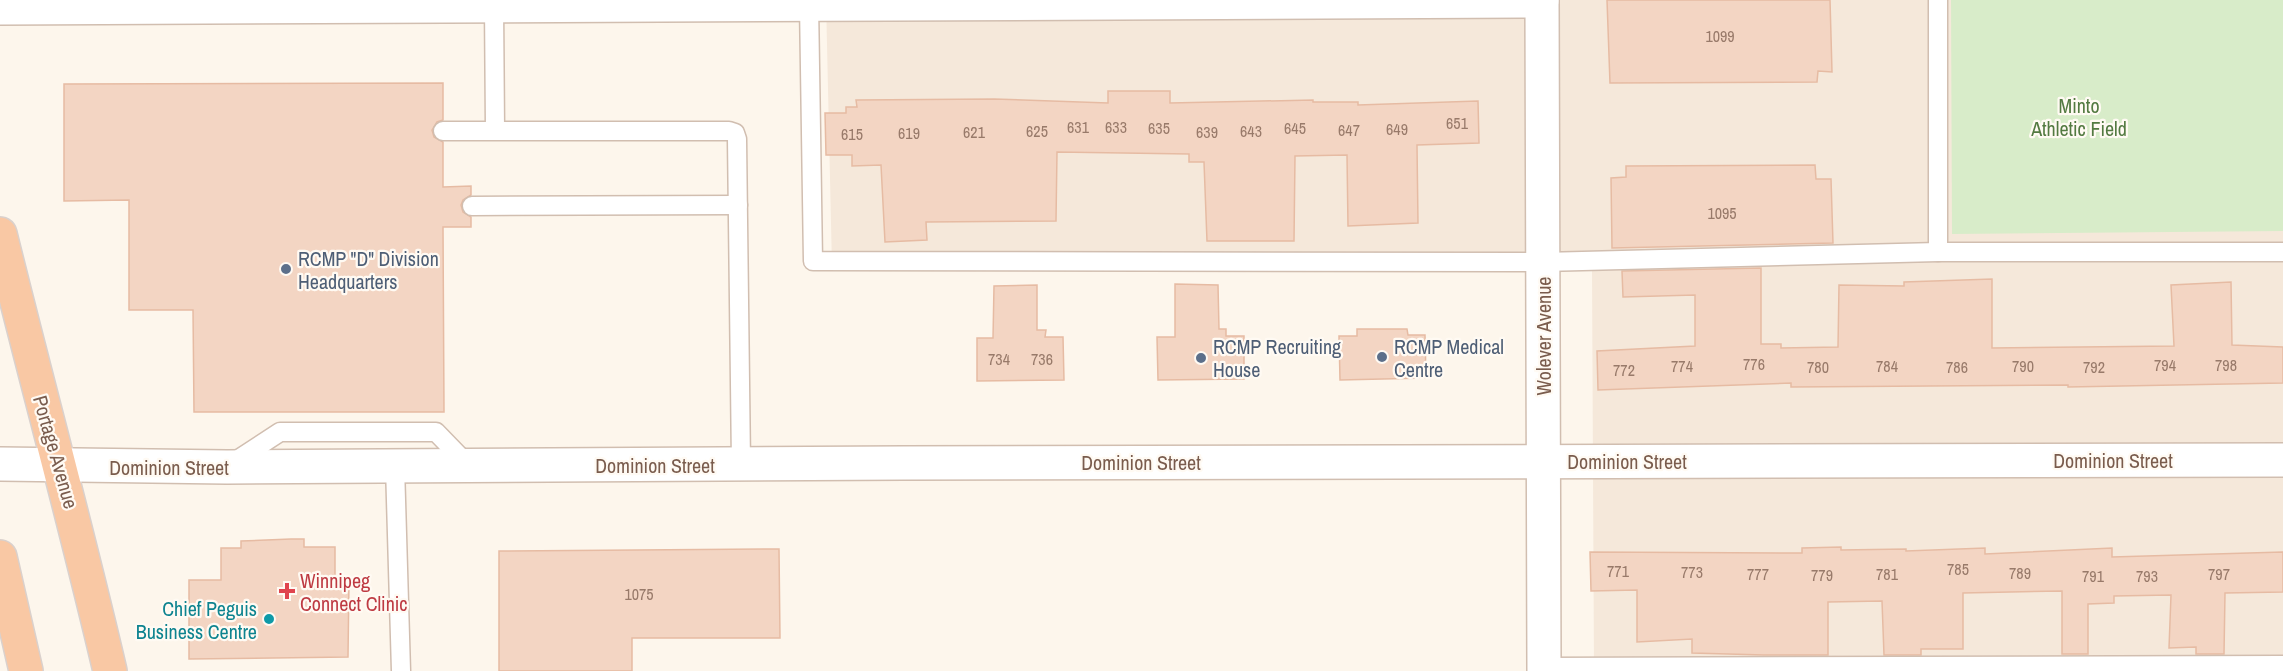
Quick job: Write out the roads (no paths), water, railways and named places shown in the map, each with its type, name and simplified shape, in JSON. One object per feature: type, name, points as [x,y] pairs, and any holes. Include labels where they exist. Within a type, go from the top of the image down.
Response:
[{"type":"highway","name":"Portage Avenue","points":[[0,234],[58,466],[72,510],[110,671]]},
{"type":"highway","points":[[0,557],[26,671]]},
{"type":"street","points":[[0,8],[162,3],[494,5],[1542,1]]},
{"type":"street","name":"Wolever Avenue","points":[[1542,1],[1544,669]]},
{"type":"street","name":"Dominion Street","points":[[0,464],[227,467],[2283,460]]},
{"type":"lane","points":[[1938,0],[1938,252]]},
{"type":"lane","points":[[809,3],[813,261],[1543,262],[1938,252],[2283,252]]},
{"type":"lane","points":[[494,5],[495,130]]},
{"type":"lane","points":[[443,131],[729,131],[735,134],[737,139],[741,465]]},
{"type":"lane","points":[[472,206],[738,205]]},
{"type":"lane","points":[[227,467],[280,432],[436,432],[470,466]]},
{"type":"lane","points":[[395,466],[401,671]]},
{"type":"lane","points":[[1544,669],[2283,665]]},
{"type":"place","name":"RCMP \"D\" Division Headquarters","points":[[286,269]]},
{"type":"place","name":"RCMP Medical Centre","points":[[1382,357]]},
{"type":"place","name":"RCMP Recruiting House","points":[[1201,358]]},
{"type":"place","name":"Winnipeg Connect Clinic","points":[[287,591]]},
{"type":"place","name":"Chief Peguis Business Centre","points":[[269,619]]},
{"type":"park label","name":"Minto Athletic Field","points":[[2079,116]]}]
